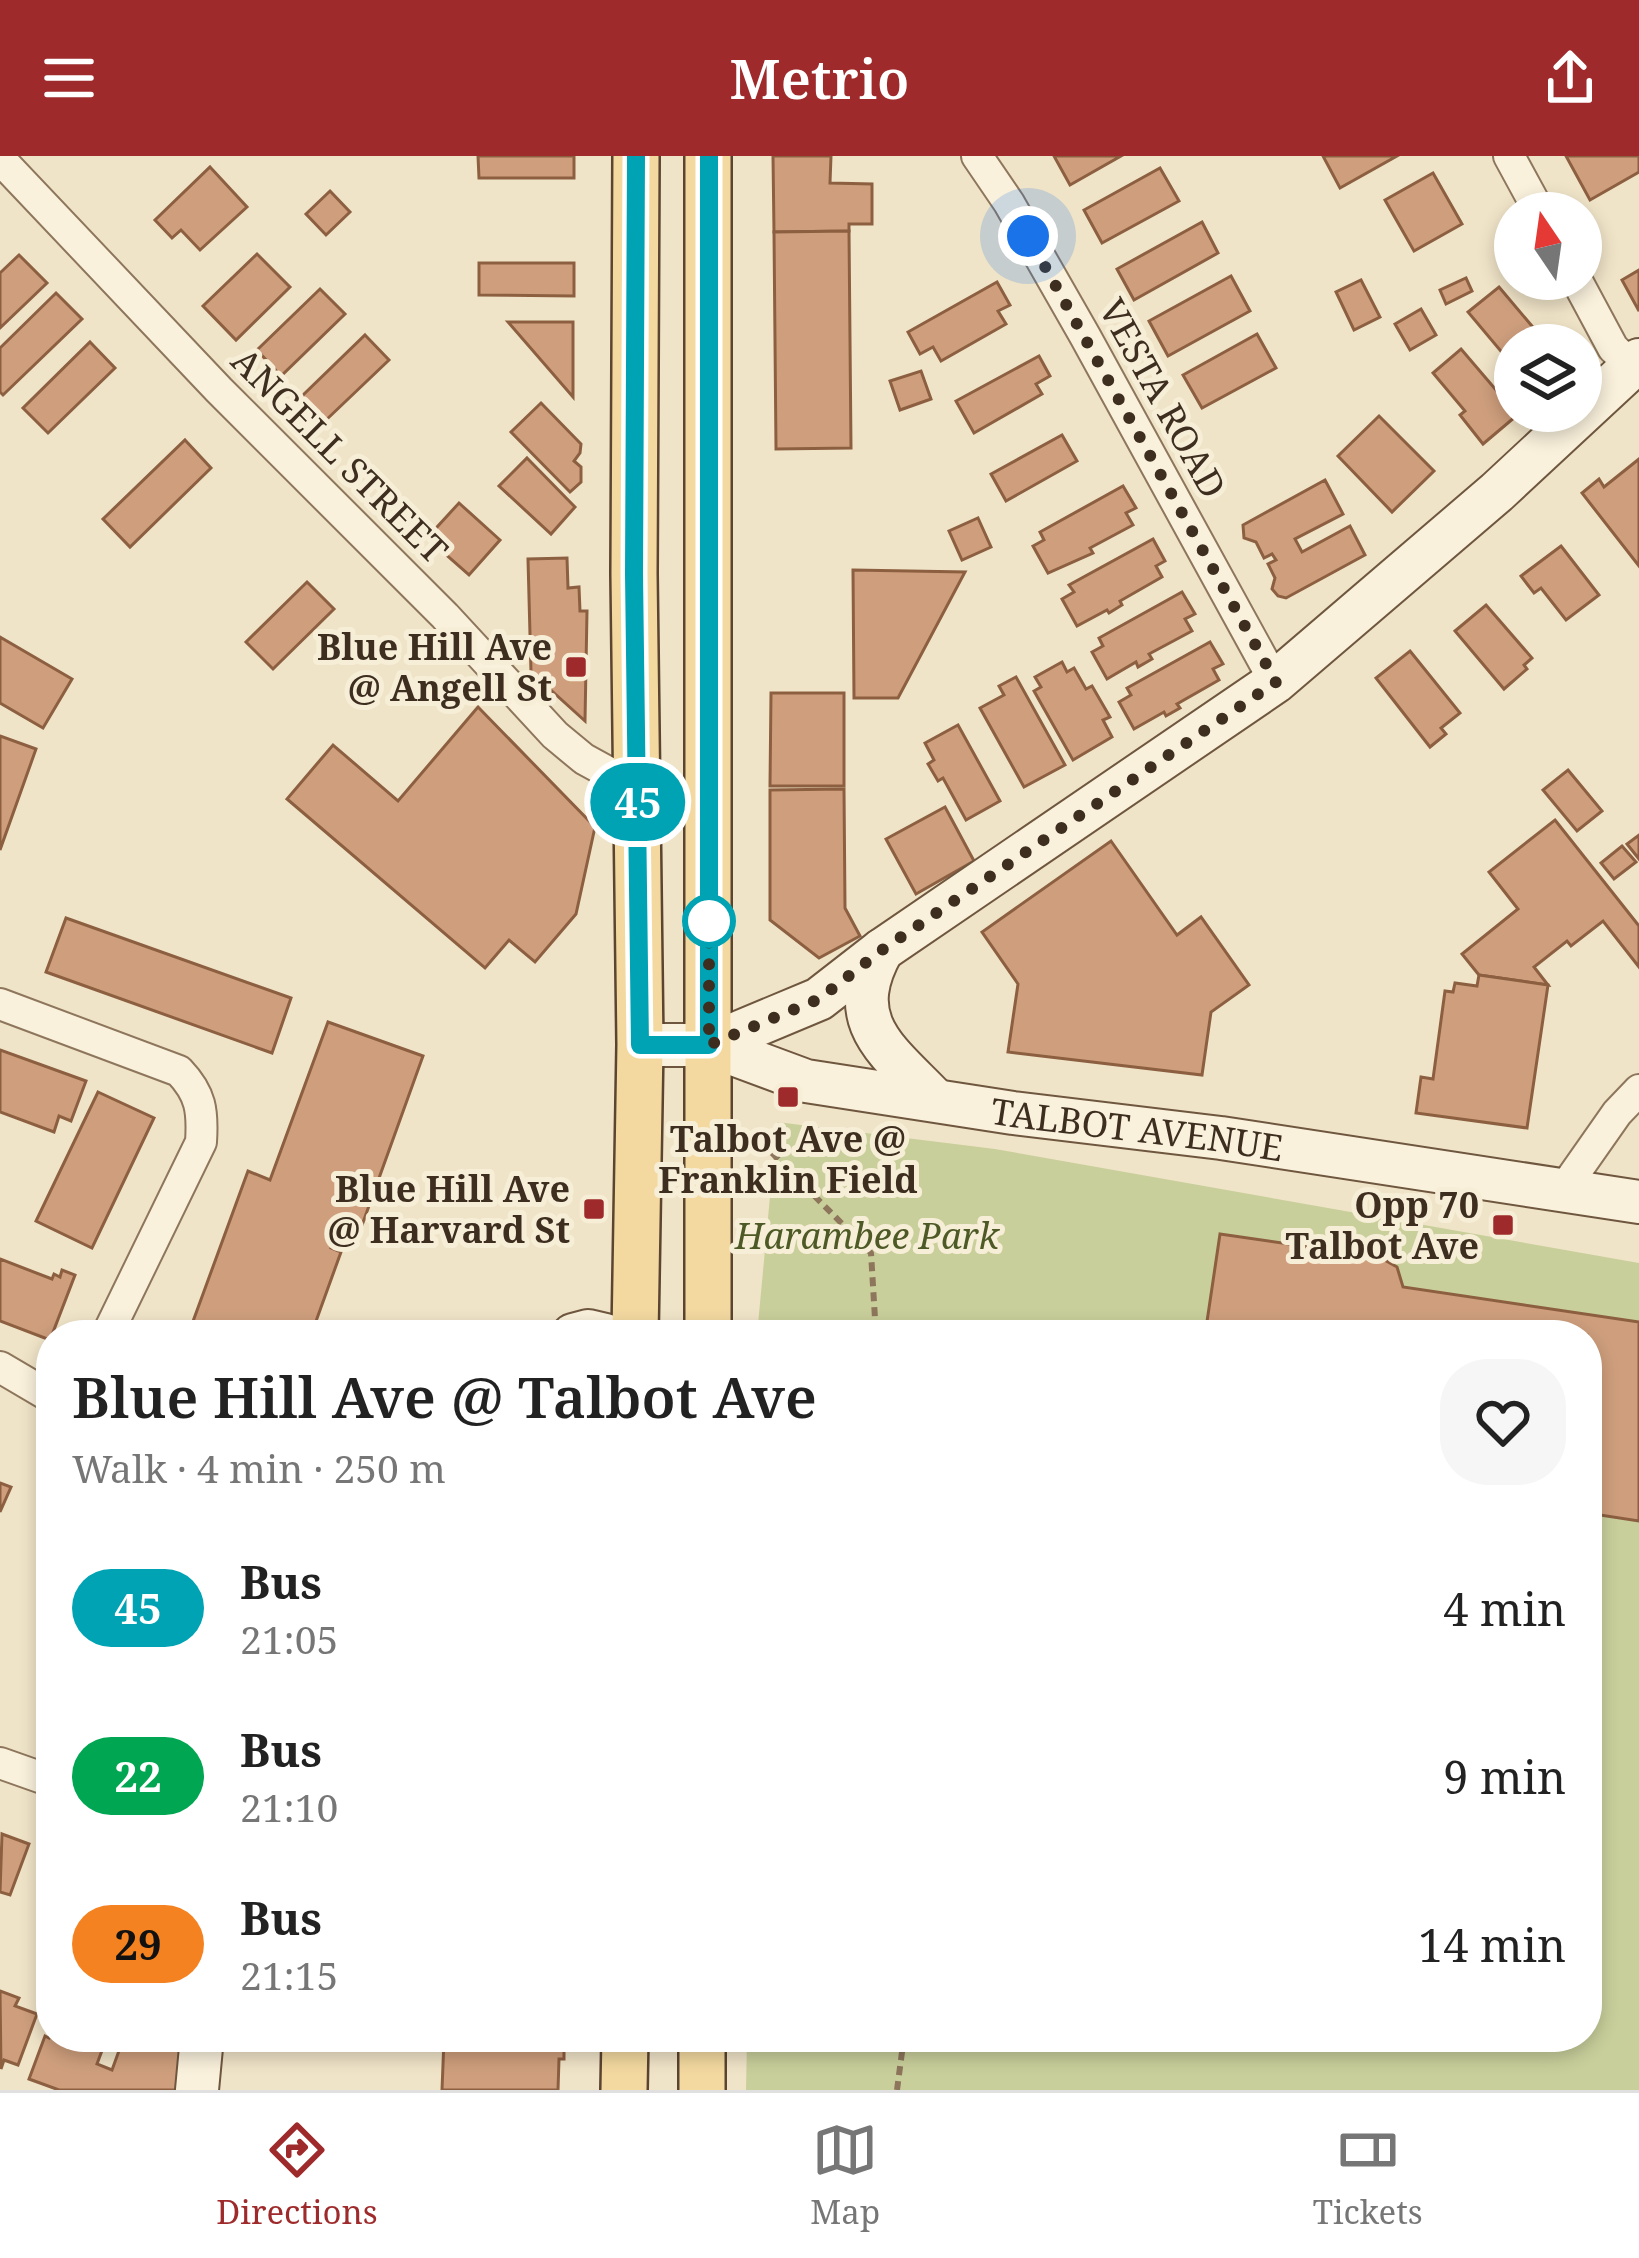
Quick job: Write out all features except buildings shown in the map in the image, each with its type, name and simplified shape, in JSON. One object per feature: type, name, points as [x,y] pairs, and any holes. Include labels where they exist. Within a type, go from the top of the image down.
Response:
[{"type":"main road","points":[[708,1320],[709,156]]},
{"type":"main road","points":[[634,158],[640,1045],[635,1320]]},
{"type":"main road","points":[[709,1045],[819,999],[882,950],[1276,682],[1497,492],[1635,363]]},
{"type":"main road","points":[[882,950],[870,972],[869,1022],[878,1043],[934,1100]]},
{"type":"main road","name":"TALBOT AVENUE","points":[[640,1045],[709,1045],[806,1081],[1639,1202]]},
{"type":"main road","points":[[197,2090],[201,2052]]},
{"type":"main road","points":[[624,2090],[625,2052]]},
{"type":"main road","points":[[701,2090],[702,2052]]},
{"type":"street","name":"VESTA ROAD","points":[[976,156],[1074,316],[1276,682]]},
{"type":"street","points":[[1509,156],[1529,192]]},
{"type":"street","name":"ANGELL STREET","points":[[0,159],[555,735],[584,759],[638,789]]},
{"type":"street","points":[[1587,300],[1613,347],[1635,363]]},
{"type":"street","points":[[0,1004],[179,1071],[195,1087],[203,1109],[201,1142],[113,1320]]},
{"type":"street","points":[[1563,1190],[1639,1090]]},
{"type":"street","points":[[0,1367],[36,1388]]},
{"type":"street","points":[[0,1763],[36,1775]]},
{"type":"path","points":[[772,1154],[871,1253],[875,1320]]},
{"type":"path","points":[[897,2090],[902,2052]]},
{"type":"green space","name":"Harambee Park","points":[[777,1122],[995,1149],[1639,1263],[1639,2090],[746,2090],[747,2052],[1602,2052],[1602,1320],[758,1320]]},
{"type":"bus line","name":"45","points":[[636,156],[634,574],[640,1045],[709,1045],[709,156]]},
{"type":"place","name":"Blue Hill Ave @ Angell St","points":[[576,667]]},
{"type":"place","name":"Talbot Ave @ Franklin Field","points":[[788,1097]]},
{"type":"place","name":"Blue Hill Ave @ Harvard St","points":[[594,1209]]},
{"type":"place","name":"Opp 70 Talbot Ave","points":[[1503,1225]]},
{"type":"route","points":[[709,921],[709,1045],[819,999],[882,950],[1276,682],[1028,236]]}]
